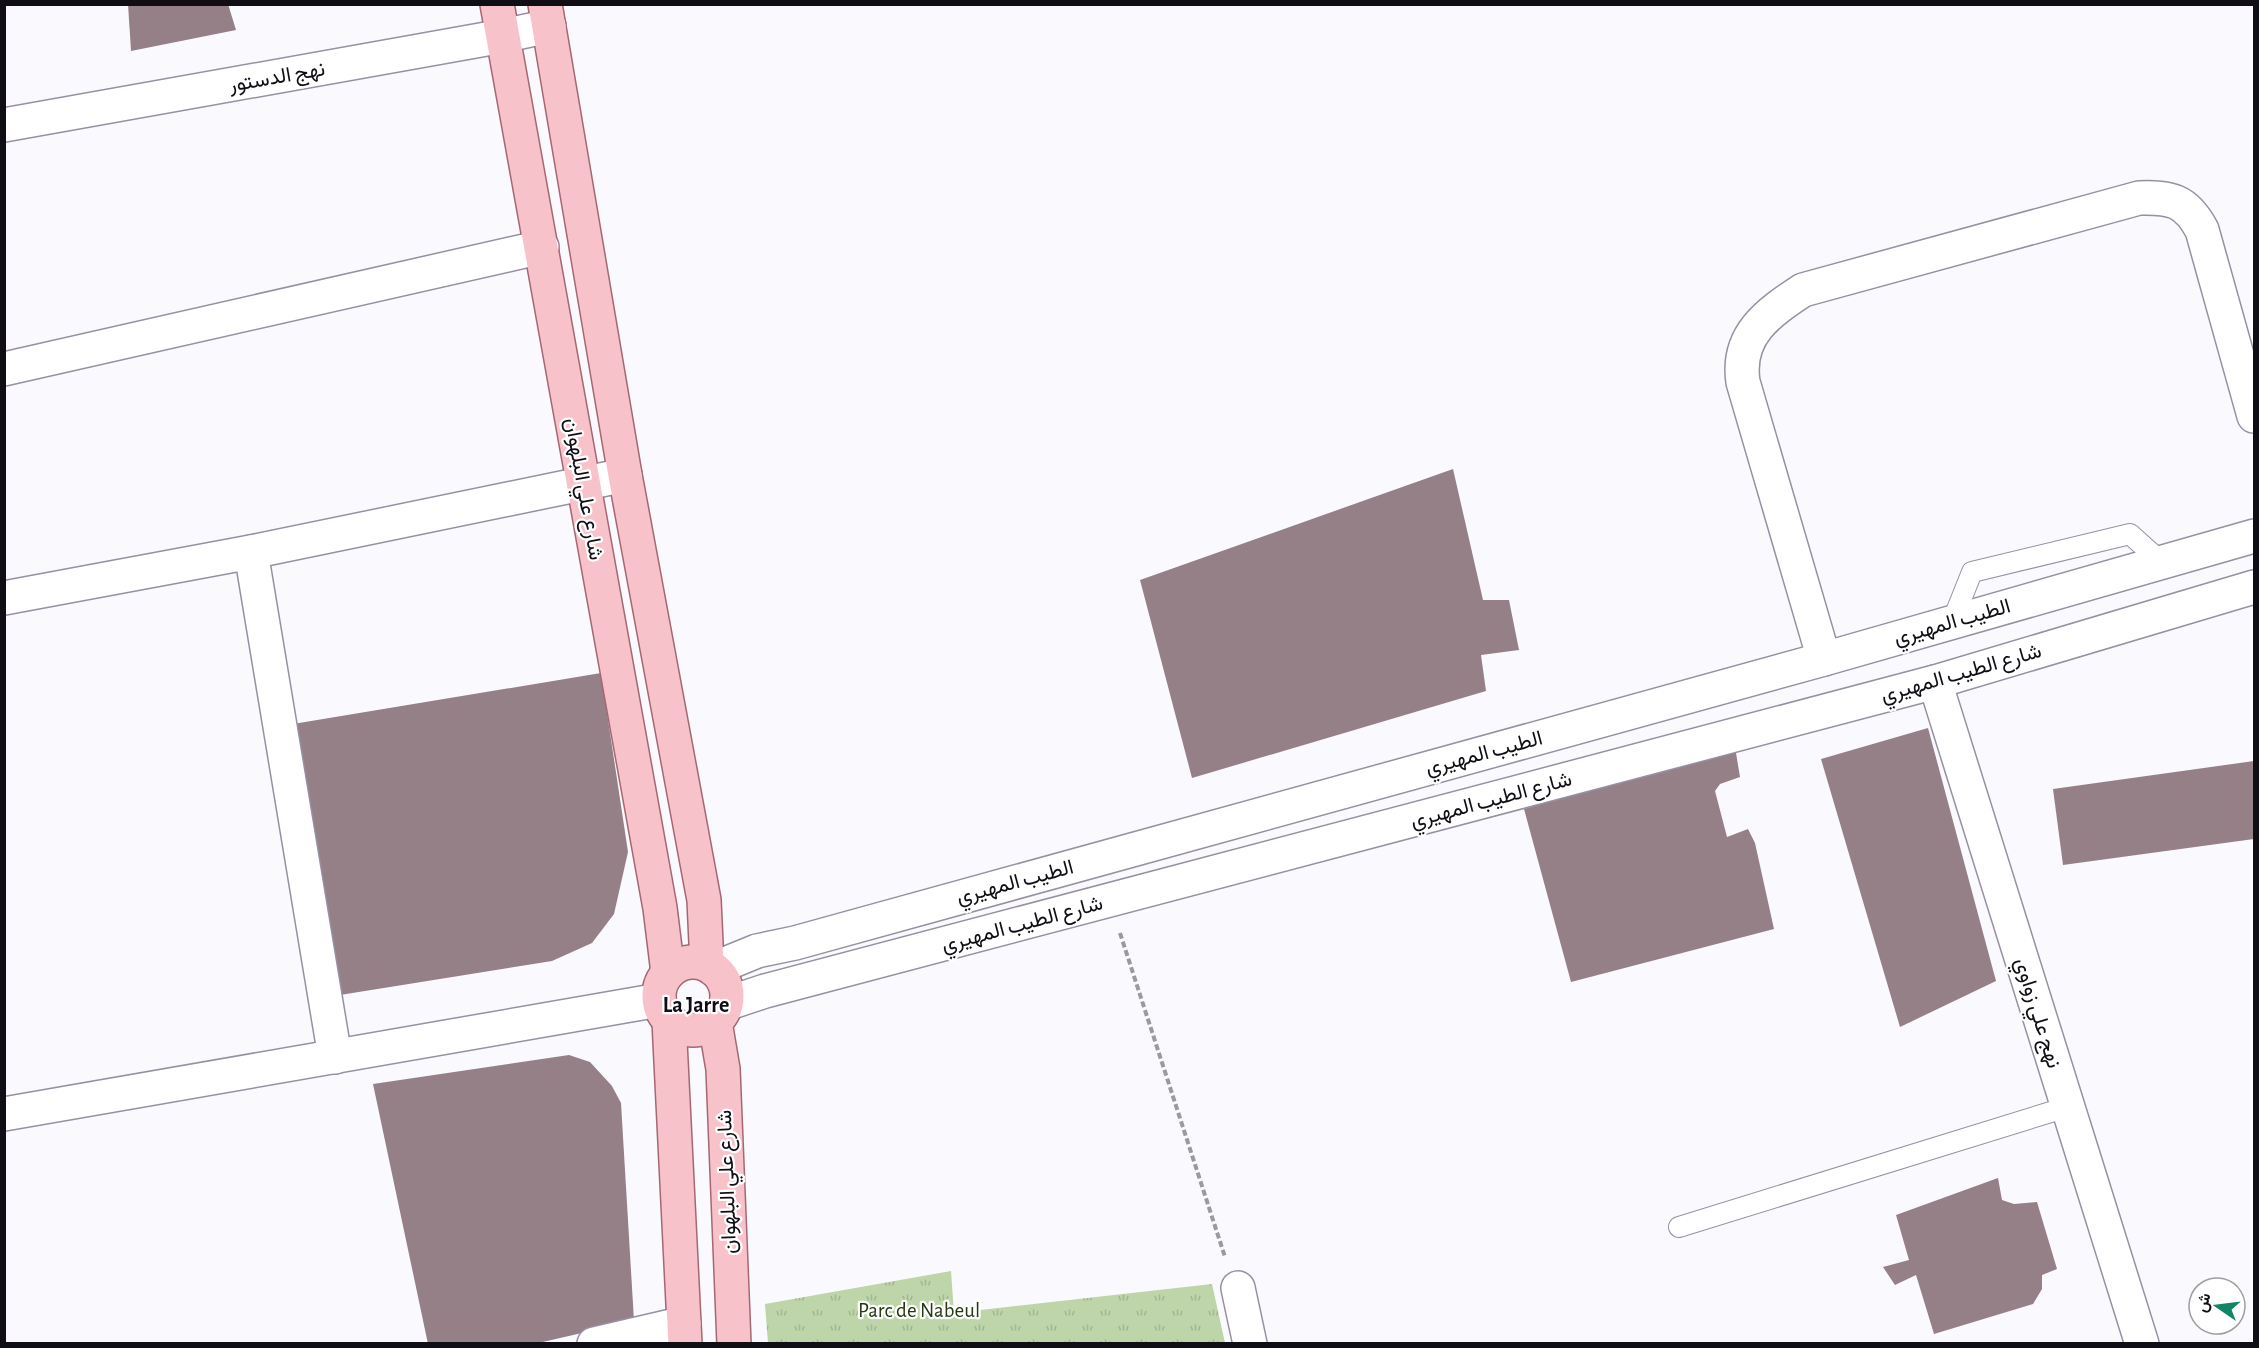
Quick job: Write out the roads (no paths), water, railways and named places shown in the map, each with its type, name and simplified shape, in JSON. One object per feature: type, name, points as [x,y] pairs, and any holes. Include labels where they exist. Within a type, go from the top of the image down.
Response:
[{"type":"main road","name":"شارع علي البلهوان","points":[[497,4],[660,908],[684,1333]]},
{"type":"main road","name":"شارع علي البلهوان","points":[[547,15],[625,475],[704,900],[710,967]]},
{"type":"main road","points":[[693,962],[710,967],[721,976],[725,985],[721,1013],[700,1029],[684,1029],[665,998],[679,965],[693,962]]},
{"type":"main road","name":"شارع علي البلهوان","points":[[721,1013],[734,1344]]},
{"type":"street","name":"نهج الدستور","points":[[4,125],[503,36],[547,15]]},
{"type":"street","points":[[1824,659],[1743,382],[1740,364],[1754,332],[1769,312],[1803,290],[2139,198],[2162,197],[2181,204],[2194,214],[2202,230],[2254,416]]},
{"type":"street","points":[[4,369],[542,247]]},
{"type":"street","points":[[4,598],[251,552],[625,475]]},
{"type":"street","name":"الطيب المهيري","points":[[710,967],[757,951],[807,940],[1824,659],[2254,536]]},
{"type":"street","points":[[251,552],[335,1057]]},
{"type":"street","name":"شارع الطيب المهيري","points":[[721,1013],[765,991],[1935,682],[2254,587]]},
{"type":"street","name":"نهج علي زواوي","points":[[1935,682],[2142,1344]]},
{"type":"street","points":[[4,1114],[665,998]]},
{"type":"street","points":[[1238,1288],[1250,1344]]},
{"type":"street","points":[[594,1344],[684,1333]]},
{"type":"lane","points":[[1952,622],[1972,572],[2130,534],[2161,562]]},
{"type":"lane","points":[[1679,1227],[2067,1107]]},
{"type":"district","name":"La Jarre","points":[[696,1005]]},
{"type":"park label","name":"Parc de Nabeul","points":[[919,1310]]}]
